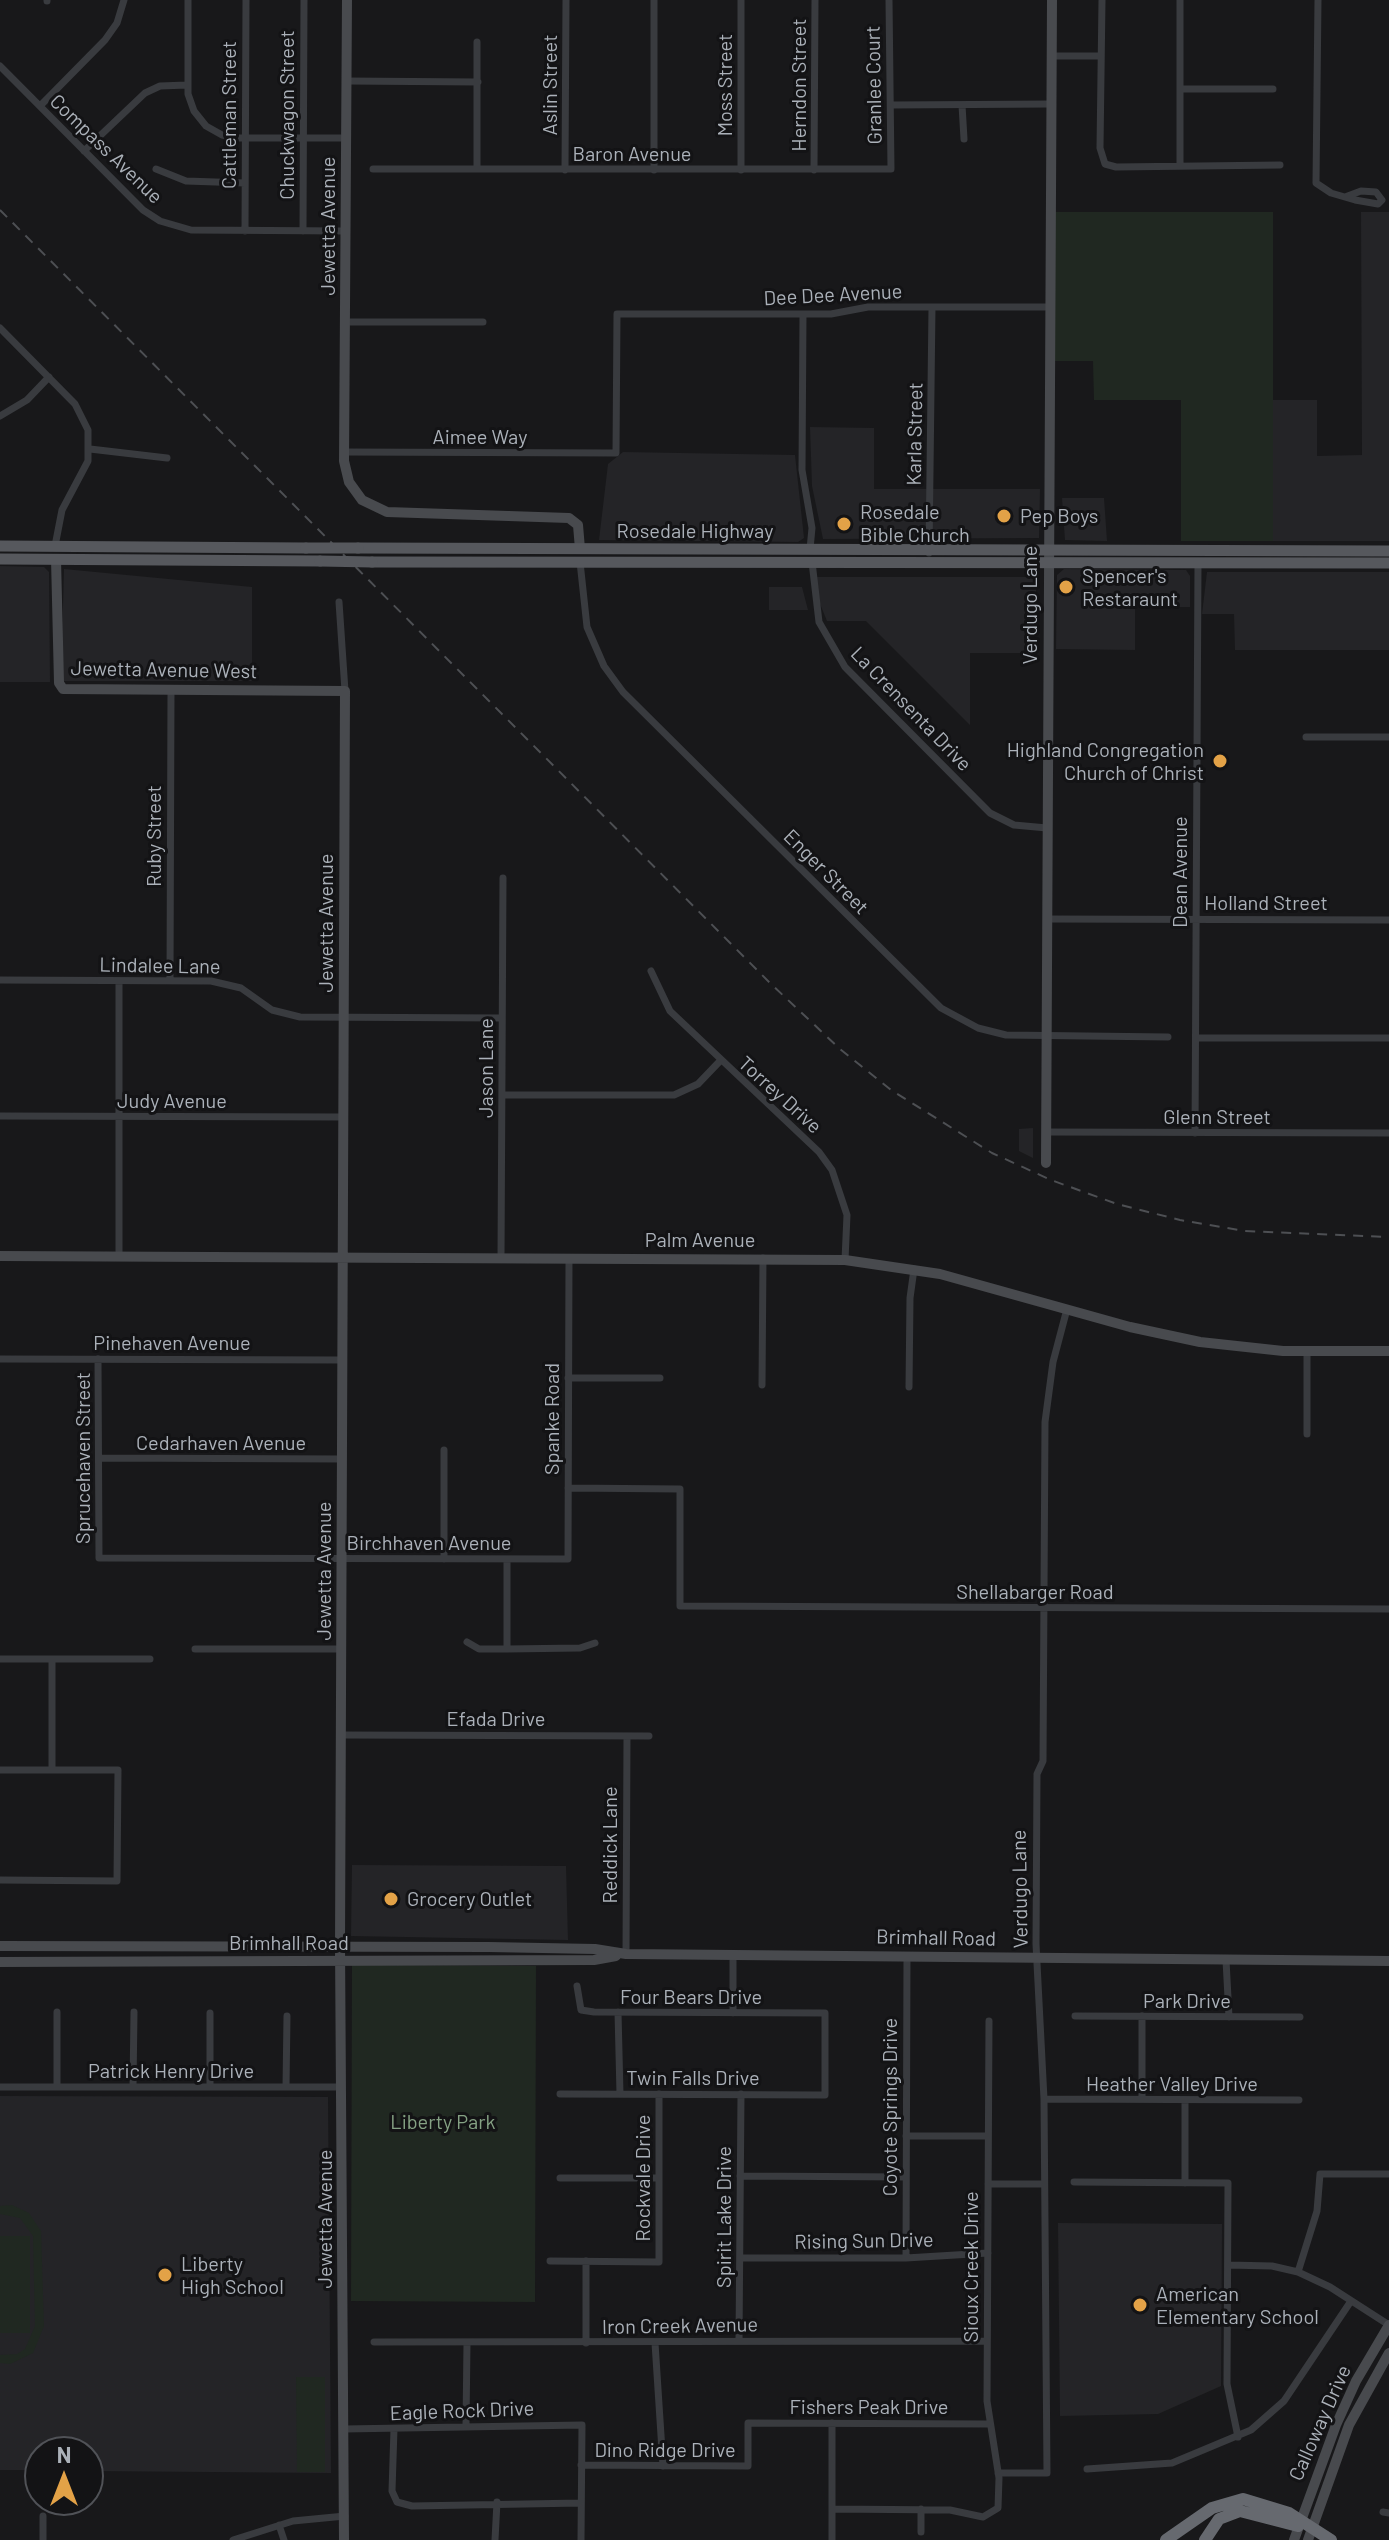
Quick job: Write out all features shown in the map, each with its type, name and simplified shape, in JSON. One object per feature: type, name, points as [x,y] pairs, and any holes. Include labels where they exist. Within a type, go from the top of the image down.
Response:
[{"type":"highway","points":[[1166,2540],[1212,2508],[1237,2499],[1251,2500],[1311,2526],[1331,2540]]},
{"type":"highway","points":[[1205,2540],[1219,2519],[1240,2511],[1299,2522]]},
{"type":"main road","name":"Rosedale Highway","points":[[0,546],[55,553],[372,562],[721,562],[869,551],[930,556]]},
{"type":"main road","name":"Rosedale Highway","points":[[55,553],[199,548],[661,549],[811,556],[1048,556],[1172,550],[1389,551]]},
{"type":"main road","points":[[450,562],[475,556],[567,557],[580,549]]},
{"type":"main road","points":[[580,562],[589,554],[648,553],[661,549]]},
{"type":"main road","points":[[1121,563],[1137,557],[1169,556],[1172,550]]},
{"type":"main road","points":[[1198,563],[1207,556],[1270,555],[1293,550]]},
{"type":"main road","points":[[0,556],[55,553]]},
{"type":"main road","name":"Rosedale Highway","points":[[1048,556],[1121,563],[1389,563]]},
{"type":"street","points":[[40,106],[105,40],[117,23],[124,0]]},
{"type":"street","points":[[188,0],[187,85],[194,111],[206,126],[222,135],[245,138],[347,138]]},
{"type":"street","name":"Cattleman Street","points":[[245,231],[246,0]]},
{"type":"street","name":"Chuckwagon Street","points":[[303,231],[304,0]]},
{"type":"street","name":"Jewetta Avenue","points":[[347,0],[344,452],[345,469],[352,489],[379,510],[398,514],[566,517],[578,525],[580,549]]},
{"type":"street","name":"Aslin Street","points":[[565,170],[566,0]]},
{"type":"street","points":[[654,0],[654,170]]},
{"type":"street","name":"Moss Street","points":[[741,0],[741,170]]},
{"type":"street","name":"Herndon Street","points":[[814,170],[815,0]]},
{"type":"street","name":"Granlee Court","points":[[889,0],[891,169]]},
{"type":"street","name":"Verdugo Lane","points":[[1046,1163],[1052,0]]},
{"type":"street","points":[[1102,0],[1102,159],[1116,167],[1280,165]]},
{"type":"street","points":[[1180,0],[1180,166]]},
{"type":"street","points":[[1318,0],[1316,183],[1331,193],[1345,197]]},
{"type":"street","points":[[477,42],[477,169]]},
{"type":"street","points":[[1052,56],[1101,56]]},
{"type":"street","name":"Compass Avenue","points":[[0,66],[143,210],[160,221],[191,230],[346,231]]},
{"type":"street","points":[[347,81],[478,82]]},
{"type":"street","points":[[84,151],[145,93],[160,86],[187,85]]},
{"type":"street","points":[[1180,89],[1273,89]]},
{"type":"street","points":[[891,105],[1052,104]]},
{"type":"street","points":[[962,105],[964,139]]},
{"type":"street","points":[[156,169],[186,181],[245,183]]},
{"type":"street","name":"Baron Avenue","points":[[373,169],[891,169]]},
{"type":"street","name":"Dee Dee Avenue","points":[[616,453],[617,314],[831,314],[868,307],[1051,307]]},
{"type":"street","name":"Karla Street","points":[[930,556],[932,307]]},
{"type":"street","name":"La Crensenta Drive","points":[[803,314],[802,470],[812,528],[811,556],[819,622],[845,667],[990,813],[1014,825],[1047,828]]},
{"type":"street","points":[[346,322],[483,322]]},
{"type":"street","points":[[0,328],[81,411],[88,430],[90,449],[86,469],[62,510],[55,553]]},
{"type":"street","points":[[0,416],[27,400],[49,377]]},
{"type":"street","points":[[90,449],[167,458]]},
{"type":"street","name":"Aimee Way","points":[[344,452],[616,453]]},
{"type":"street","name":"Jewetta Avenue West","points":[[55,553],[59,683],[63,689],[345,691]]},
{"type":"street","name":"Enger Street","points":[[580,562],[587,627],[597,653],[623,692],[941,1008],[993,1033],[1046,1037],[1168,1037]]},
{"type":"street","name":"Dean Avenue","points":[[1195,1133],[1198,563]]},
{"type":"street","name":"Jewetta Avenue","points":[[339,602],[345,691],[340,1946],[344,2540]]},
{"type":"street","name":"Ruby Street","points":[[170,981],[171,691]]},
{"type":"street","points":[[1306,737],[1389,737]]},
{"type":"street","name":"Jason Lane","points":[[501,1257],[503,878]]},
{"type":"street","name":"Holland Street","points":[[1047,919],[1389,920]]},
{"type":"street","name":"Torrey Drive","points":[[651,971],[670,1011],[810,1143],[832,1170],[847,1215],[845,1260]]},
{"type":"street","name":"Lindalee Lane","points":[[0,980],[231,984],[272,1010],[291,1016],[502,1018]]},
{"type":"street","points":[[119,981],[119,1256]]},
{"type":"street","points":[[1196,1038],[1389,1038]]},
{"type":"street","points":[[502,1095],[674,1095],[691,1088],[720,1061]]},
{"type":"street","name":"Judy Avenue","points":[[0,1116],[344,1117]]},
{"type":"street","name":"Glenn Street","points":[[1046,1132],[1389,1133]]},
{"type":"street","name":"Palm Avenue","points":[[0,1256],[845,1260],[914,1269],[1188,1340],[1307,1351],[1389,1351]]},
{"type":"street","name":"Spanke Road","points":[[568,1559],[569,1258]]},
{"type":"street","points":[[762,1385],[763,1258]]},
{"type":"street","points":[[909,1387],[910,1298],[914,1269]]},
{"type":"street","name":"Verdugo Lane","points":[[998,2473],[1047,2473],[1044,2099],[1036,1944],[1037,1774],[1043,1761],[1046,1400],[1067,1309]]},
{"type":"street","points":[[1307,1351],[1307,1434]]},
{"type":"street","name":"Pinehaven Avenue","points":[[0,1359],[343,1360]]},
{"type":"street","name":"Sprucehaven Street","points":[[98,1359],[99,1558]]},
{"type":"street","points":[[568,1378],[660,1378]]},
{"type":"street","points":[[444,1450],[444,1559]]},
{"type":"street","name":"Cedarhaven Avenue","points":[[99,1458],[343,1459]]},
{"type":"street","name":"Shellabarger Road","points":[[568,1488],[680,1489],[680,1606],[1389,1609]]},
{"type":"street","name":"Birchhaven Avenue","points":[[99,1558],[568,1559]]},
{"type":"street","points":[[507,1559],[507,1649]]},
{"type":"street","points":[[467,1642],[479,1649],[580,1648],[595,1643]]},
{"type":"street","points":[[195,1649],[342,1649]]},
{"type":"street","points":[[0,1659],[150,1659]]},
{"type":"street","points":[[52,1659],[52,1770]]},
{"type":"street","name":"Efada Drive","points":[[342,1735],[649,1736]]},
{"type":"street","name":"Reddick Lane","points":[[626,1954],[627,1736]]},
{"type":"street","points":[[0,1770],[118,1770],[117,1881],[0,1880]]},
{"type":"street","name":"Brimhall Road","points":[[0,1946],[489,1947],[626,1954],[1389,1961]]},
{"type":"street","points":[[431,1960],[444,1954],[482,1954],[489,1947]]},
{"type":"street","points":[[514,1960],[521,1954],[558,1953],[567,1949]]},
{"type":"street","name":"Brimhall Road","points":[[0,1962],[594,1960],[626,1954]]},
{"type":"street","points":[[733,1955],[733,2013]]},
{"type":"street","name":"Coyote Springs Drive","points":[[906,2258],[907,1956]]},
{"type":"street","points":[[1226,1960],[1229,2017]]},
{"type":"street","name":"Four Bears Drive","points":[[577,1986],[581,2010],[825,2013],[825,2095]]},
{"type":"street","points":[[57,2012],[57,2087]]},
{"type":"street","points":[[133,2087],[134,2012]]},
{"type":"street","points":[[618,2012],[620,2094]]},
{"type":"street","points":[[210,2013],[210,2087]]},
{"type":"street","points":[[286,2087],[287,2016]]},
{"type":"street","name":"Park Drive","points":[[1075,2016],[1300,2017]]},
{"type":"street","points":[[1142,2016],[1142,2099]]},
{"type":"street","name":"Sioux Creek Drive","points":[[921,2509],[983,2517],[995,2512],[999,2504],[998,2473],[989,2424],[987,2341],[989,2021]]},
{"type":"street","name":"Patrick Henry Drive","points":[[0,2087],[342,2087]]},
{"type":"street","name":"Twin Falls Drive","points":[[560,2094],[825,2095]]},
{"type":"street","name":"Rockvale Drive","points":[[586,2261],[659,2262],[659,2094]]},
{"type":"street","name":"Spirit Lake Drive","points":[[739,2340],[741,2094]]},
{"type":"street","name":"Heather Valley Drive","points":[[1044,2099],[1299,2100]]},
{"type":"street","points":[[1185,2100],[1185,2183]]},
{"type":"street","points":[[906,2136],[988,2136]]},
{"type":"street","points":[[1298,2272],[1317,2211],[1320,2174],[1389,2174]]},
{"type":"street","points":[[740,2176],[906,2177]]},
{"type":"street","points":[[560,2178],[659,2178]]},
{"type":"street","points":[[1074,2182],[1228,2183],[1228,2398],[1238,2437]]},
{"type":"street","points":[[988,2184],[1044,2184]]},
{"type":"street","name":"Rising Sun Drive","points":[[740,2258],[906,2258],[988,2253]]},
{"type":"street","points":[[550,2261],[586,2261],[586,2343]]},
{"type":"street","points":[[1228,2265],[1272,2266],[1298,2272],[1389,2325]]},
{"type":"street","points":[[1087,2469],[1155,2467],[1238,2437],[1263,2422],[1284,2401],[1351,2301]]},
{"type":"street","name":"Calloway Drive","points":[[1294,2540],[1321,2459],[1351,2392],[1389,2325]]},
{"type":"street","name":"Iron Creek Avenue","points":[[374,2342],[987,2341]]},
{"type":"street","points":[[466,2424],[467,2343]]},
{"type":"street","points":[[655,2343],[663,2466]]},
{"type":"street","name":"Calloway Drive","points":[[1308,2540],[1349,2425],[1389,2353]]},
{"type":"street","name":"Fishers Peak Drive","points":[[748,2466],[748,2423],[989,2424]]},
{"type":"street","points":[[832,2423],[832,2540]]},
{"type":"street","name":"Eagle Rock Drive","points":[[344,2429],[466,2424],[582,2425],[581,2465]]},
{"type":"street","points":[[394,2429],[392,2491],[397,2502],[412,2506],[497,2502],[581,2503]]},
{"type":"street","points":[[581,2465],[581,2540]]},
{"type":"street","name":"Dino Ridge Drive","points":[[581,2465],[748,2466]]},
{"type":"street","points":[[495,2540],[497,2502]]},
{"type":"street","points":[[832,2509],[921,2509],[921,2532]]},
{"type":"street","points":[[43,2516],[43,2540]]},
{"type":"street","points":[[233,2540],[307,2518],[345,2516]]},
{"type":"street","points":[[279,2525],[284,2540]]},
{"type":"shaded area","points":[[1361,212],[1389,212],[1389,541],[1273,541],[1273,400],[1317,400],[1317,456],[1362,455]]},
{"type":"shaded area","points":[[810,427],[874,428],[874,489],[1040,489],[1039,538],[823,539],[812,486]]},
{"type":"shaded area","points":[[623,452],[795,455],[804,538],[798,542],[599,540],[608,464]]},
{"type":"shaded area","points":[[1062,498],[1104,498],[1107,541],[1065,540]]},
{"type":"shaded area","points":[[0,566],[44,567],[49,572],[50,682],[0,682]]},
{"type":"shaded area","points":[[64,569],[252,587],[252,681],[61,681]]},
{"type":"shaded area","points":[[1064,569],[1186,570],[1190,576],[1190,607],[1135,607],[1135,650],[1056,649],[1057,575]]},
{"type":"shaded area","points":[[1207,572],[1389,572],[1389,650],[1235,650],[1234,614],[1202,614]]},
{"type":"shaded area","points":[[816,577],[1033,577],[1036,582],[1036,653],[970,653],[970,725],[866,621],[827,621],[818,599]]},
{"type":"shaded area","points":[[769,587],[802,587],[808,610],[769,610]]},
{"type":"shaded area","points":[[1033,1128],[1033,1158],[1019,1151],[1019,1129]]},
{"type":"shaded area","points":[[352,1865],[566,1866],[568,1940],[351,1936]]},
{"type":"shaded area","name":"Liberty High School","points":[[0,2096],[328,2097],[331,2473],[104,2471],[104,2436],[24,2436],[24,2470],[0,2470]]},
{"type":"shaded area","name":"American Elementary School","points":[[1058,2223],[1222,2224],[1221,2386],[1158,2414],[1060,2416]]},
{"type":"green space","points":[[1052,212],[1273,212],[1273,541],[1181,541],[1181,400],[1094,400],[1093,361],[1052,361]]},
{"type":"green space","name":"Liberty Park","points":[[352,1965],[536,1966],[535,2302],[351,2301]]},
{"type":"green space","points":[[12,2205],[29,2213],[41,2231],[44,2326],[33,2353],[10,2364],[0,2363],[0,2355],[17,2354],[25,2349],[35,2326],[33,2236],[20,2218],[0,2214],[0,2206]]},
{"type":"green space","points":[[0,2236],[30,2236],[30,2333],[0,2333]]},
{"type":"green space","points":[[296,2377],[325,2377],[325,2472],[297,2472]]},
{"type":"railway","points":[[0,210],[770,983],[840,1049],[891,1090],[992,1153],[1051,1180],[1117,1204],[1180,1220],[1245,1231],[1389,1237]]},
{"type":"place","name":"Pep Boys","points":[[1004,516]]},
{"type":"place","name":"Rosedale Bible Church","points":[[844,524]]},
{"type":"place","name":"Spencer's Restaraunt","points":[[1066,587]]},
{"type":"place","name":"Highland Congregation Church of Christ","points":[[1220,761]]},
{"type":"place","name":"Grocery Outlet","points":[[391,1899]]},
{"type":"place","name":"Liberty High School","points":[[165,2275]]},
{"type":"place","name":"American Elementary School","points":[[1140,2305]]}]
